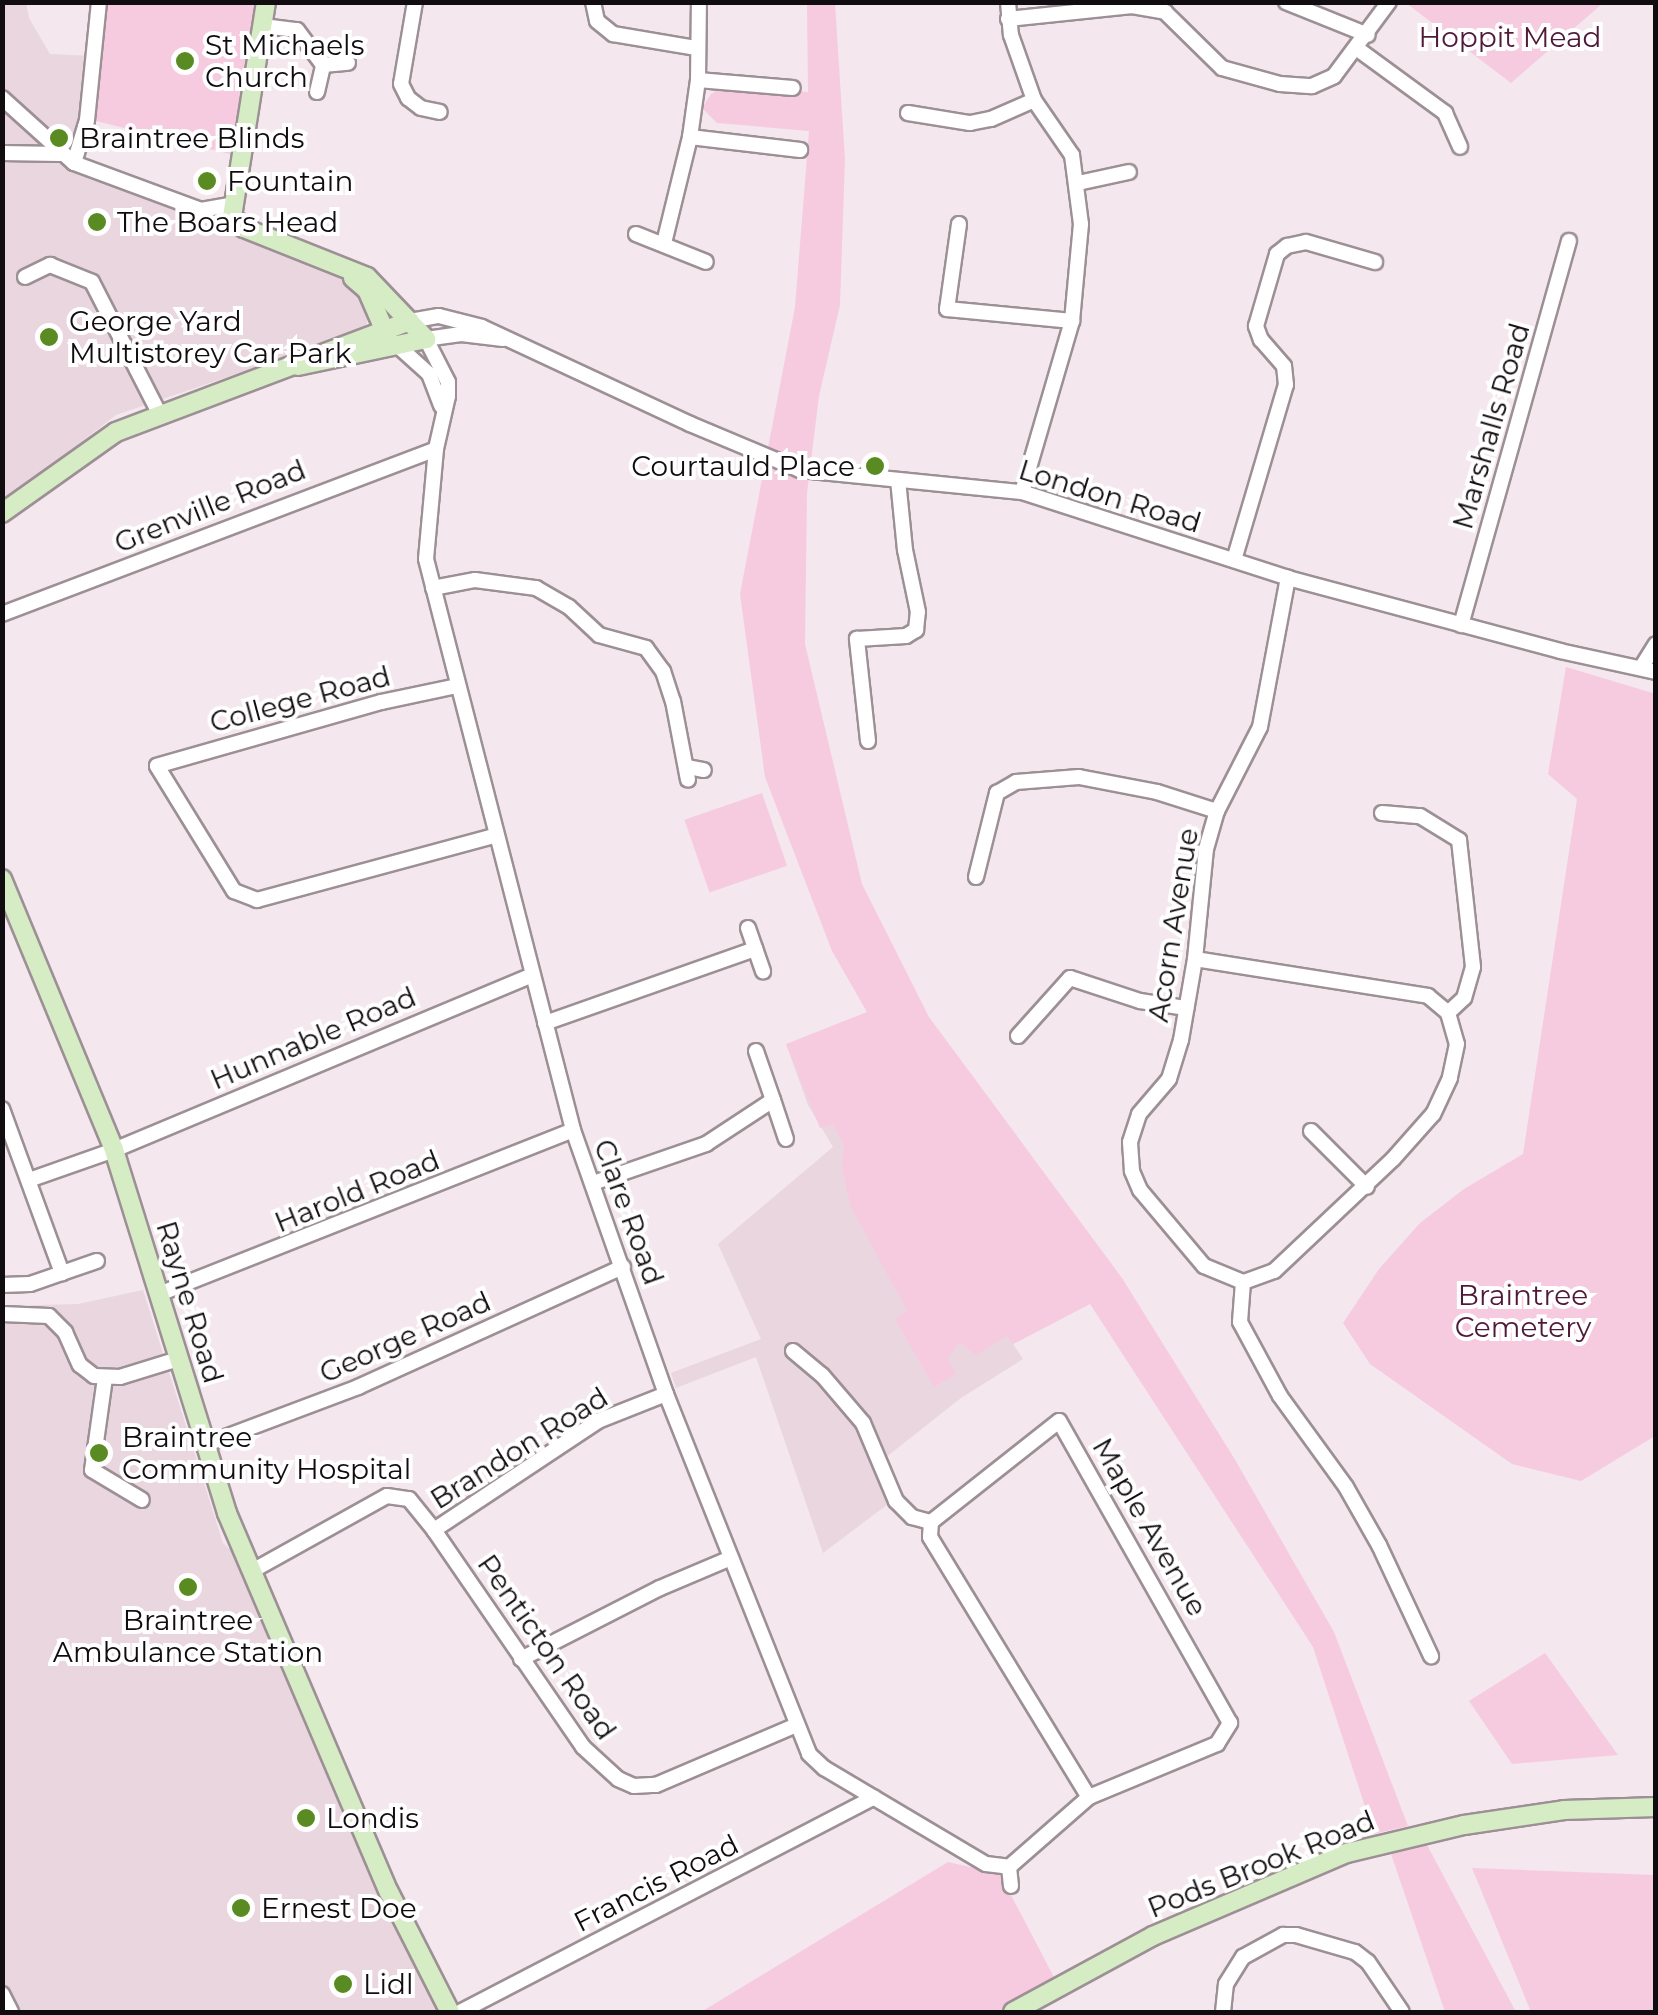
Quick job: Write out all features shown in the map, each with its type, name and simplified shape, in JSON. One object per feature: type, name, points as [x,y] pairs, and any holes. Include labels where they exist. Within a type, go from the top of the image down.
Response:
[{"type":"main road","points":[[266,2],[230,205],[232,216],[244,228],[373,282],[426,339],[298,366]]},
{"type":"main road","points":[[341,268],[367,290],[381,330],[398,346]]},
{"type":"main road","points":[[2,531],[10,508],[78,456],[159,413],[298,366],[410,320]]},
{"type":"main road","name":"Rayne Road","points":[[2,879],[114,1150],[204,1444],[252,1572],[389,1892],[450,2012]]},
{"type":"main road","name":"Pods Brook Road","points":[[1016,2012],[1153,1936],[1347,1853],[1464,1824],[1600,1808],[1656,1806]]},
{"type":"street","points":[[74,163],[89,109],[99,2]]},
{"type":"street","points":[[415,2],[401,84],[408,98],[422,108],[440,112]]},
{"type":"street","points":[[594,2],[598,22],[606,32],[697,48]]},
{"type":"street","points":[[664,242],[690,136],[698,80],[698,2]]},
{"type":"street","points":[[1286,2],[1368,35]]},
{"type":"street","points":[[1022,492],[1072,321],[1081,224],[1072,155],[1034,100],[1008,10],[1167,7],[1222,68],[1280,84],[1312,86],[1334,76],[1358,50],[1389,2]]},
{"type":"street","points":[[264,26],[296,30],[323,65]]},
{"type":"street","points":[[1358,50],[1445,113],[1460,147]]},
{"type":"street","points":[[323,65],[348,63]]},
{"type":"street","points":[[317,92],[323,65]]},
{"type":"street","points":[[698,80],[793,88]]},
{"type":"street","points":[[770,102],[772,86]]},
{"type":"street","points":[[2,98],[74,163],[202,210],[230,205]]},
{"type":"street","points":[[908,113],[942,122],[970,123],[991,120],[1034,100]]},
{"type":"street","points":[[690,136],[800,150]]},
{"type":"street","points":[[2,152],[60,154]]},
{"type":"street","points":[[1078,184],[1130,172]]},
{"type":"street","points":[[959,224],[947,309],[1072,321]]},
{"type":"street","points":[[636,234],[706,262]]},
{"type":"street","name":"Marshalls Road","points":[[1461,625],[1568,241]]},
{"type":"street","points":[[1234,560],[1286,385],[1284,366],[1261,340],[1256,326],[1277,254],[1287,246],[1306,242],[1375,262]]},
{"type":"street","points":[[25,277],[50,265],[92,282],[159,413]]},
{"type":"street","name":"London Road","points":[[410,320],[456,318],[760,454],[820,474],[1022,492],[1288,578],[1648,670]]},
{"type":"street","name":"London Road","points":[[426,339],[461,334],[503,339]]},
{"type":"street","name":"Clare Road","points":[[426,339],[448,382],[426,541],[434,588],[573,1130],[666,1394],[794,1726],[809,1754],[824,1768],[986,1864],[1009,1867]]},
{"type":"street","name":"Clare Road","points":[[398,346],[437,384],[442,422]]},
{"type":"street","name":"Grenville Road","points":[[2,614],[436,448]]},
{"type":"street","points":[[868,741],[857,639],[906,636],[916,630],[918,612],[905,550],[898,480]]},
{"type":"street","name":"Acorn Avenue","points":[[1243,1282],[1204,1266],[1140,1190],[1132,1171],[1130,1142],[1139,1114],[1168,1079],[1195,959],[1206,849],[1217,811],[1260,727],[1288,578]]},
{"type":"street","points":[[434,588],[475,580],[536,588],[569,606],[599,635],[646,648],[664,671],[688,774],[704,770]]},
{"type":"street","points":[[1648,670],[1656,644]]},
{"type":"street","name":"College Road","points":[[458,686],[381,702],[157,766],[234,890],[257,900],[495,836]]},
{"type":"street","points":[[976,877],[997,793],[1016,782],[1079,777],[1158,792],[1217,811]]},
{"type":"street","points":[[1382,813],[1420,816],[1459,840],[1473,967],[1464,998],[1448,1013]]},
{"type":"street","points":[[748,928],[763,971]]},
{"type":"street","points":[[545,1022],[755,949]]},
{"type":"street","points":[[1195,959],[1405,991],[1428,996],[1448,1013],[1457,1044],[1450,1078],[1433,1114],[1367,1186],[1274,1271],[1243,1282],[1240,1322],[1280,1396],[1346,1487],[1379,1545],[1430,1656]]},
{"type":"street","name":"Hunnable Road","points":[[29,1180],[114,1150],[532,976]]},
{"type":"street","points":[[1018,1036],[1070,978],[1140,1001],[1186,1008]]},
{"type":"street","points":[[756,1051],[786,1139]]},
{"type":"street","points":[[592,1183],[706,1144],[773,1100]]},
{"type":"street","points":[[2,1110],[62,1273]]},
{"type":"street","name":"Harold Road","points":[[159,1294],[573,1130]]},
{"type":"street","points":[[1311,1131],[1367,1186]]},
{"type":"street","points":[[2,1285],[30,1284],[98,1261]]},
{"type":"street","name":"George Road","points":[[204,1444],[358,1387],[623,1267]]},
{"type":"street","points":[[2,1314],[49,1316],[64,1332],[80,1365],[105,1378],[178,1359]]},
{"type":"street","points":[[793,1350],[832,1385],[862,1423],[896,1501],[912,1518],[931,1522],[935,1551],[1089,1797],[1009,1867],[1011,1886]]},
{"type":"street","points":[[105,1378],[92,1470],[142,1500]]},
{"type":"street","name":"Brandon Road","points":[[252,1572],[388,1496],[410,1499],[434,1530],[598,1420],[666,1394]]},
{"type":"street","name":"Maple Avenue","points":[[931,1522],[1060,1421],[1230,1723],[1217,1744],[1089,1797]]},
{"type":"street","name":"Penticton Road","points":[[434,1530],[584,1747],[604,1768],[634,1786],[675,1779],[794,1726]]},
{"type":"street","points":[[521,1659],[731,1558]]},
{"type":"street","name":"Francis Road","points":[[460,2012],[874,1797]]},
{"type":"street","points":[[1223,2012],[1226,1984],[1243,1957],[1284,1935],[1296,1935],[1355,1952],[1368,1962],[1402,2012]]},
{"type":"shaded area","points":[[26,2],[29,18],[50,54],[92,56],[72,167],[341,273],[361,288],[369,314],[366,326],[342,338],[116,415],[3,503],[2,3]]},
{"type":"shaded area","points":[[786,1044],[1089,1304],[1013,1344],[1023,1359],[961,1398],[885,1458],[900,1495],[823,1553],[756,1357],[676,1388],[671,1373],[761,1339],[718,1244],[833,1147],[808,1105]]},
{"type":"shaded area","points":[[143,1290],[223,1543],[252,1571],[450,2012],[3,2012],[2,1306],[78,1304]]},
{"type":"green space","points":[[106,3],[257,3],[230,154],[96,121]]},
{"type":"green space","points":[[807,3],[835,3],[845,159],[840,305],[819,396],[807,493],[805,644],[862,884],[929,1017],[1122,1278],[1234,1458],[1334,1632],[1408,1826],[1374,1834],[1313,1647],[1090,1304],[1013,1344],[1007,1336],[976,1355],[959,1342],[948,1359],[956,1374],[934,1387],[895,1319],[907,1311],[851,1207],[842,1169],[844,1146],[833,1124],[820,1128],[786,1044],[867,1012],[832,951],[765,777],[740,594],[795,307],[809,131],[717,123],[702,108],[711,94],[726,85],[808,92]]},
{"type":"green space","name":"Hoppit Mead","points":[[1406,3],[1603,3],[1511,83]]},
{"type":"green space","name":"Braintree Cemetery","points":[[1566,667],[1656,694],[1655,1436],[1581,1481],[1512,1464],[1370,1364],[1343,1323],[1379,1269],[1420,1223],[1464,1189],[1523,1154],[1577,799],[1548,774]]},
{"type":"green space","points":[[762,793],[787,866],[710,893],[684,820]]},
{"type":"green space","points":[[1545,1653],[1618,1755],[1512,1764],[1469,1701]]},
{"type":"green space","points":[[1426,1843],[1516,2012],[1445,2012],[1391,1854]]},
{"type":"green space","points":[[948,1862],[1000,1874],[1058,1985],[1002,2012],[701,2012]]},
{"type":"green space","points":[[1472,1868],[1655,1875],[1655,2012],[1531,2012]]},
{"type":"place","name":"St Michaels Church","points":[[185,61]]},
{"type":"place","name":"Braintree Blinds","points":[[59,138]]},
{"type":"place","name":"Fountain","points":[[207,181]]},
{"type":"place","name":"The Boars Head","points":[[97,222]]},
{"type":"place","name":"George Yard Multistorey Car Park","points":[[49,337]]},
{"type":"place","name":"Courtauld Place","points":[[875,466]]},
{"type":"place","name":"Braintree Community Hospital","points":[[99,1453]]},
{"type":"place","name":"Braintree Ambulance Station","points":[[188,1587]]},
{"type":"place","name":"Londis","points":[[306,1818]]},
{"type":"place","name":"Ernest Doe","points":[[241,1908]]},
{"type":"place","name":"Lidl","points":[[343,1984]]}]
